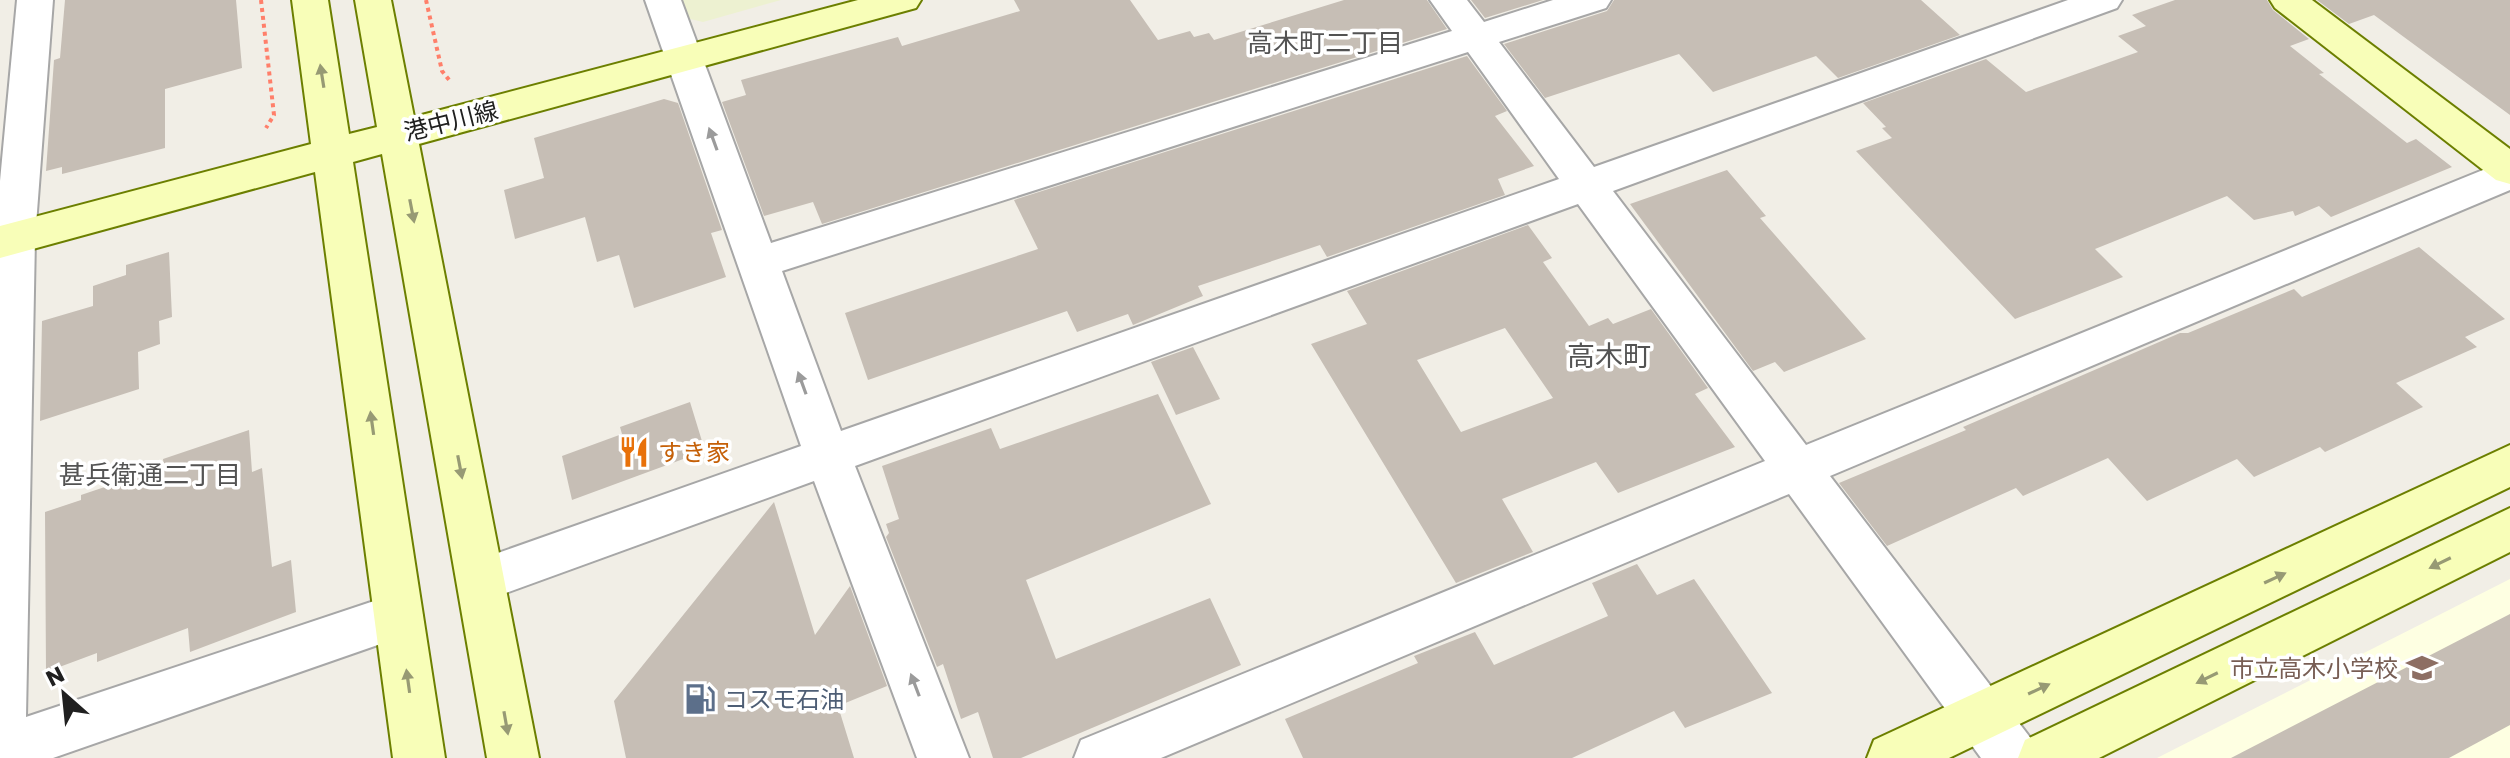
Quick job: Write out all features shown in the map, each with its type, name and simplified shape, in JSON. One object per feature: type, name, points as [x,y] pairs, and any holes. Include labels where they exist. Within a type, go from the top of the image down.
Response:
[{"type":"street","points":[[0,735],[8,240],[35,0]]},
{"type":"street","points":[[310,0],[419,758]]},
{"type":"street","points":[[373,0],[513,758]]},
{"type":"street","points":[[663,0],[828,457],[943,758]]},
{"type":"street","name":"港中川線","points":[[8,240],[903,0]]},
{"type":"street","points":[[1448,0],[2013,758]]},
{"type":"street","points":[[758,263],[1593,0]]},
{"type":"street","points":[[481,580],[2104,0]]},
{"type":"street","points":[[1100,758],[2510,172],[2288,0]]},
{"type":"street","points":[[1893,758],[2510,465]]},
{"type":"street","points":[[2044,758],[2510,529]]},
{"type":"street","points":[[0,751],[398,616]]},
{"type":"path","points":[[261,0],[274,115],[263,132]]},
{"type":"shaded area","points":[[679,0],[781,0],[703,22],[686,18]]},
{"type":"shaded area","name":"市立高木小学校","points":[[2510,579],[2510,758],[2157,758]]},
{"type":"building","points":[[65,0],[236,0],[242,68],[165,89],[165,148],[62,174],[62,167],[46,171],[54,60],[60,58]]},
{"type":"building","points":[[1014,0],[1130,0],[1158,40],[1190,31],[1194,37],[1209,33],[1214,40],[1344,0],[1427,0],[1447,29],[822,224],[813,202],[764,216],[722,102],[746,95],[741,80],[898,37],[902,46],[1020,11]]},
{"type":"building","points":[[1471,0],[1543,0],[1485,18]]},
{"type":"building","points":[[1614,0],[1921,0],[1960,35],[1838,78],[1816,56],[1713,92],[1679,54],[1545,98],[1504,44],[1607,11]]},
{"type":"building","points":[[2175,0],[2267,0],[2273,10],[2309,39],[2290,46],[2324,73],[2319,74],[2407,143],[2416,139],[2452,167],[2331,217],[2319,206],[2295,216],[2293,211],[2254,220],[2227,196],[2095,249],[2123,277],[2015,319],[1856,151],[1892,138],[1863,103],[1986,59],[2026,92],[2138,52],[2118,36],[2146,26],[2132,15]]},
{"type":"building","points":[[2317,0],[2510,0],[2510,115],[2374,15],[2349,24]]},
{"type":"building","points":[[1467,56],[1507,111],[1495,116],[1534,166],[1498,179],[1505,195],[1327,257],[1320,245],[1198,286],[1203,296],[1133,325],[1128,314],[1077,332],[1067,311],[868,380],[845,313],[1038,249],[1014,200]]},
{"type":"building","points":[[664,99],[678,103],[722,230],[711,233],[726,277],[634,308],[619,255],[597,262],[585,217],[515,239],[504,190],[544,178],[534,138]]},
{"type":"building","points":[[1727,170],[1766,216],[1760,218],[1866,339],[1784,372],[1775,362],[1753,371],[1630,204]]},
{"type":"building","points":[[1528,225],[1552,258],[1543,262],[1589,326],[1608,318],[1613,324],[1651,309],[1708,388],[1695,394],[1735,447],[1618,493],[1596,462],[1502,499],[1533,552],[1456,583],[1311,344],[1367,324],[1347,291]],"holes":[[[1505,328],[1553,398],[1461,432],[1417,360]]]},
{"type":"building","points":[[2419,247],[2505,319],[2465,337],[2477,347],[2396,383],[2423,407],[2325,452],[2320,447],[2254,477],[2237,459],[2147,501],[2108,458],[2023,496],[2016,488],[1887,546],[1839,483],[1966,430],[1963,427],[2180,333],[2188,333],[2294,289],[2302,297]]},
{"type":"building","points":[[169,252],[172,317],[159,321],[160,344],[138,352],[139,389],[40,421],[42,321],[93,306],[93,286],[126,275],[126,265]]},
{"type":"building","points":[[1193,347],[1220,399],[1176,415],[1151,362]]},
{"type":"building","points":[[1158,394],[1211,504],[1026,580],[1056,659],[1210,598],[1241,665],[1021,758],[993,758],[978,712],[961,719],[943,664],[937,667],[886,537],[889,533],[886,524],[899,519],[882,466],[991,428],[1000,449]]},
{"type":"building","points":[[690,402],[705,451],[572,500],[562,456],[622,434],[620,427]]},
{"type":"building","points":[[249,430],[252,472],[262,468],[272,567],[291,560],[296,612],[190,652],[188,628],[97,662],[97,653],[46,672],[45,512],[81,500],[81,495],[164,467],[163,459]]},
{"type":"building","points":[[774,502],[815,635],[850,586],[887,686],[838,706],[854,758],[626,758],[614,701]]},
{"type":"building","points":[[1637,564],[1657,595],[1694,579],[1772,693],[1685,728],[1674,711],[1572,758],[1303,758],[1285,719],[1418,663],[1414,656],[1475,632],[1494,665],[1608,616],[1592,583]]},
{"type":"building","name":"市立高木小学校","points":[[2510,614],[2510,725],[2449,758],[2231,758]]},
{"type":"place","name":"すき家","points":[[634,452]]},
{"type":"place","name":"市立高木小学校","points":[[2422,668]]},
{"type":"place","name":"コスモ石油","points":[[700,699]]},
{"type":"district","name":"高木町二丁目","points":[[1325,43]]},
{"type":"district","name":"高木町","points":[[1609,356]]},
{"type":"district","name":"甚兵衛通二丁目","points":[[150,475]]}]
